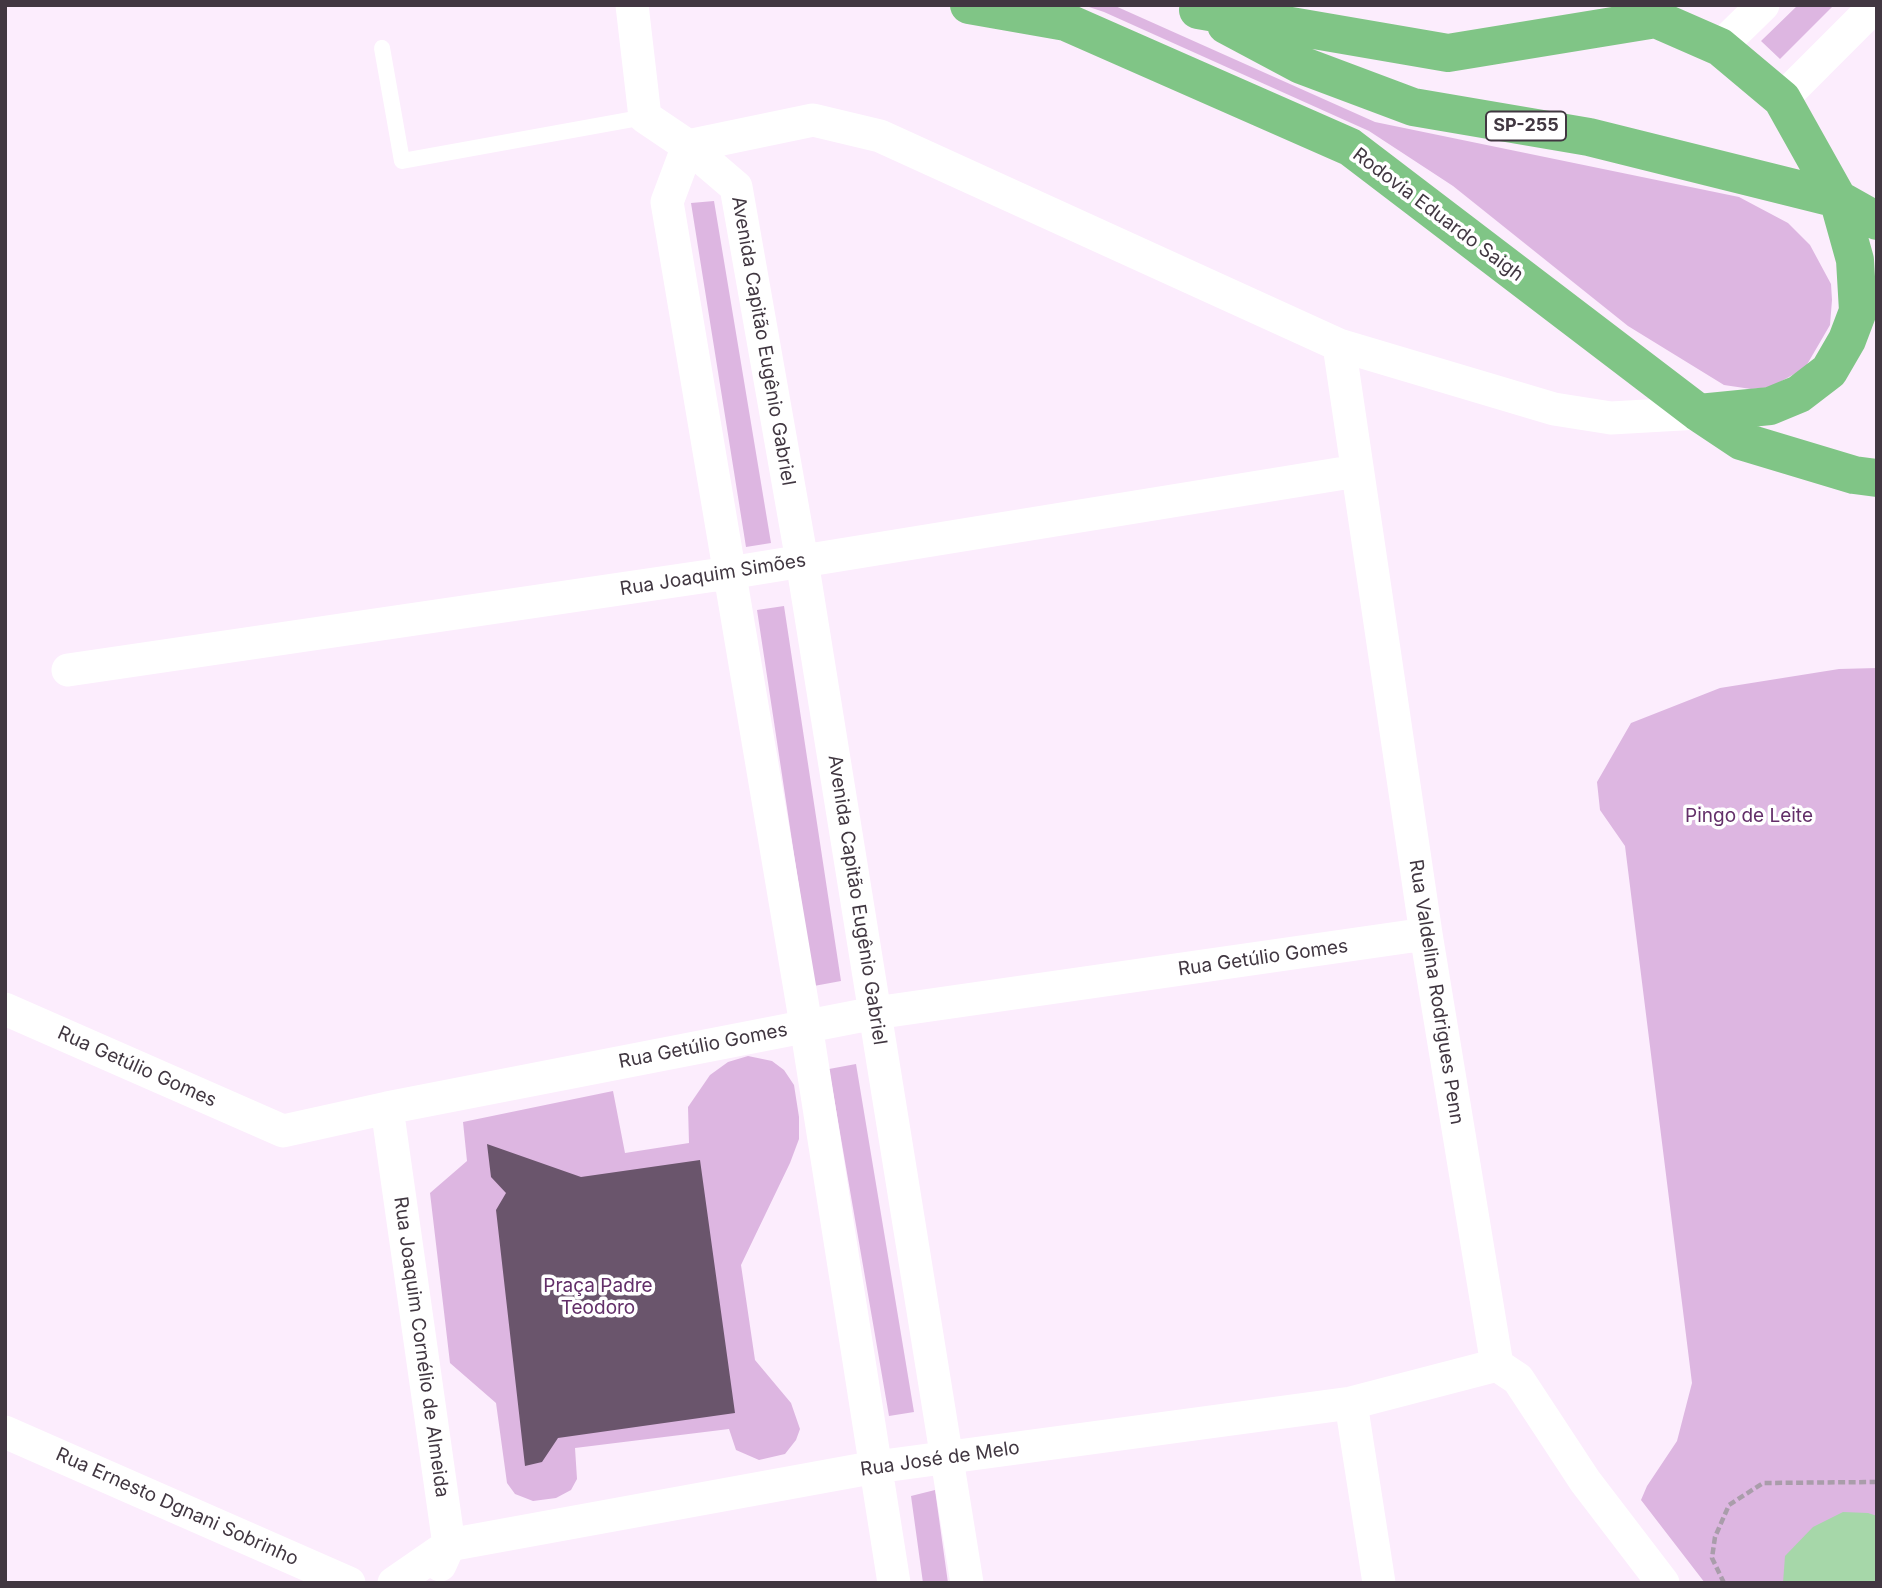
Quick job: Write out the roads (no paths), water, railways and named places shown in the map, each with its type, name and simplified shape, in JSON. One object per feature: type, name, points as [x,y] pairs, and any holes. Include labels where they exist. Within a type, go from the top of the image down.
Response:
[{"type":"highway","name":"Rodovia Eduardo Saigh","points":[[969,5],[1066,22],[1350,147],[1699,413],[1741,441],[1854,475],[1877,478]]},
{"type":"highway","points":[[1192,8],[1448,53],[1647,12],[1720,47],[1782,99],[1838,199],[1855,260],[1858,312],[1847,340],[1829,371],[1799,394],[1770,406],[1699,413]]},
{"type":"highway","name":"SP-255","points":[[1192,8],[1301,65],[1413,107],[1589,137],[1838,199],[1877,221]]},
{"type":"street","points":[[632,5],[645,117]]},
{"type":"street","points":[[1720,47],[1763,5]]},
{"type":"street","points":[[1782,99],[1876,5]]},
{"type":"street","name":"Avenida Capitão Eugênio Gabriel","points":[[645,117],[688,146],[736,187],[802,561],[967,1583]]},
{"type":"street","points":[[894,1583],[806,1026],[667,202],[688,146],[813,120],[880,136],[1339,345],[1554,409],[1611,418],[1699,413]]},
{"type":"street","name":"Rua Valdelina Rodrigues Penn","points":[[1339,345],[1426,934],[1497,1365]]},
{"type":"street","name":"Rua Joaquim Simões","points":[[68,670],[729,573],[1357,471]]},
{"type":"street","name":"Rua Getúlio Gomes","points":[[5,1009],[283,1131],[387,1108],[875,1013],[1426,934]]},
{"type":"street","name":"Rua Joaquim Cornélio de Almeida","points":[[387,1108],[449,1545]]},
{"type":"street","points":[[1497,1365],[1518,1379],[1585,1481],[1663,1583]]},
{"type":"street","name":"Rua José de Melo","points":[[394,1583],[449,1545],[876,1467],[1351,1403],[1497,1365]]},
{"type":"street","points":[[1351,1403],[1379,1583]]},
{"type":"street","name":"Rua Ernesto Dgnani Sobrinho","points":[[5,1432],[349,1583]]},
{"type":"street","points":[[432,1583],[449,1545]]},
{"type":"lane","points":[[382,48],[402,161],[645,117]]},
{"type":"park label","name":"Pingo de Leite","points":[[1749,816]]},
{"type":"park label","name":"Praça Padre Teodoro","points":[[598,1297]]}]
